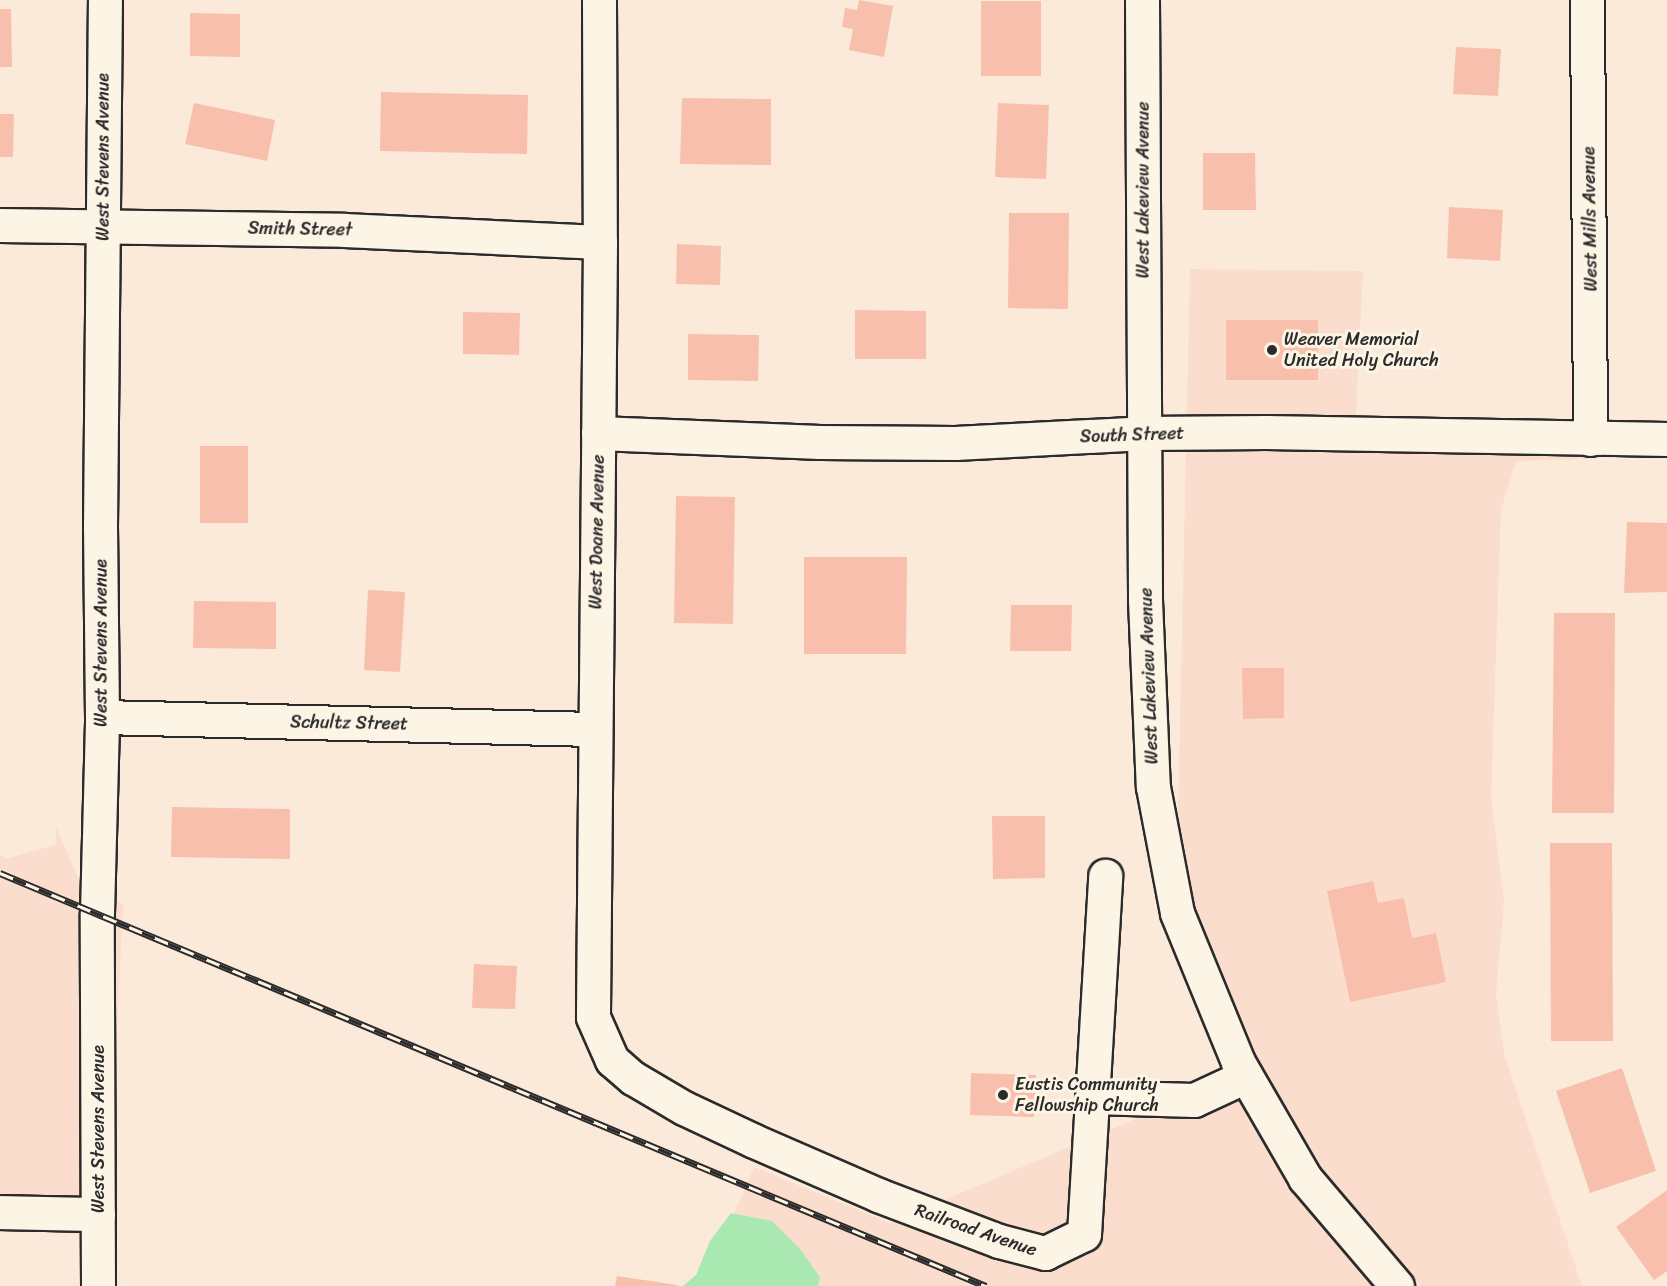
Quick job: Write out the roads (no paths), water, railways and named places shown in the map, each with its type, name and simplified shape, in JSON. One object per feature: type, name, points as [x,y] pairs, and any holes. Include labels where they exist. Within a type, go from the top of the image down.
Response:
[{"type":"street","name":"West Stevens Avenue","points":[[98,1286],[97,913],[102,717],[100,526],[105,0]]},
{"type":"street","name":"West Doane Avenue","points":[[599,0],[600,242],[593,1017],[612,1060]]},
{"type":"street","name":"West Lakeview Avenue","points":[[1142,0],[1145,600],[1154,787],[1177,913],[1246,1076],[1305,1178],[1397,1286]]},
{"type":"street","name":"West Mills Avenue","points":[[1587,0],[1590,439]]},
{"type":"street","name":"Smith Street","points":[[0,225],[345,230],[600,242]]},
{"type":"street","name":"South Street","points":[[598,433],[820,442],[955,443],[1144,433],[1278,432],[1667,439]]},
{"type":"street","name":"Schultz Street","points":[[102,717],[595,729]]},
{"type":"street","name":"Railroad Avenue","points":[[612,1060],[633,1078],[684,1108],[754,1142],[878,1195],[999,1241],[1045,1253],[1084,1234],[1105,876]]},
{"type":"street","points":[[1092,1097],[1194,1100],[1246,1076]]},
{"type":"street","points":[[0,1212],[98,1214]]},
{"type":"railway","points":[[0,873],[986,1286]]},
{"type":"place","name":"Weaver Memorial United Holy Church","points":[[1272,350]]},
{"type":"place","name":"Eustis Community Fellowship Church","points":[[1003,1095]]}]
